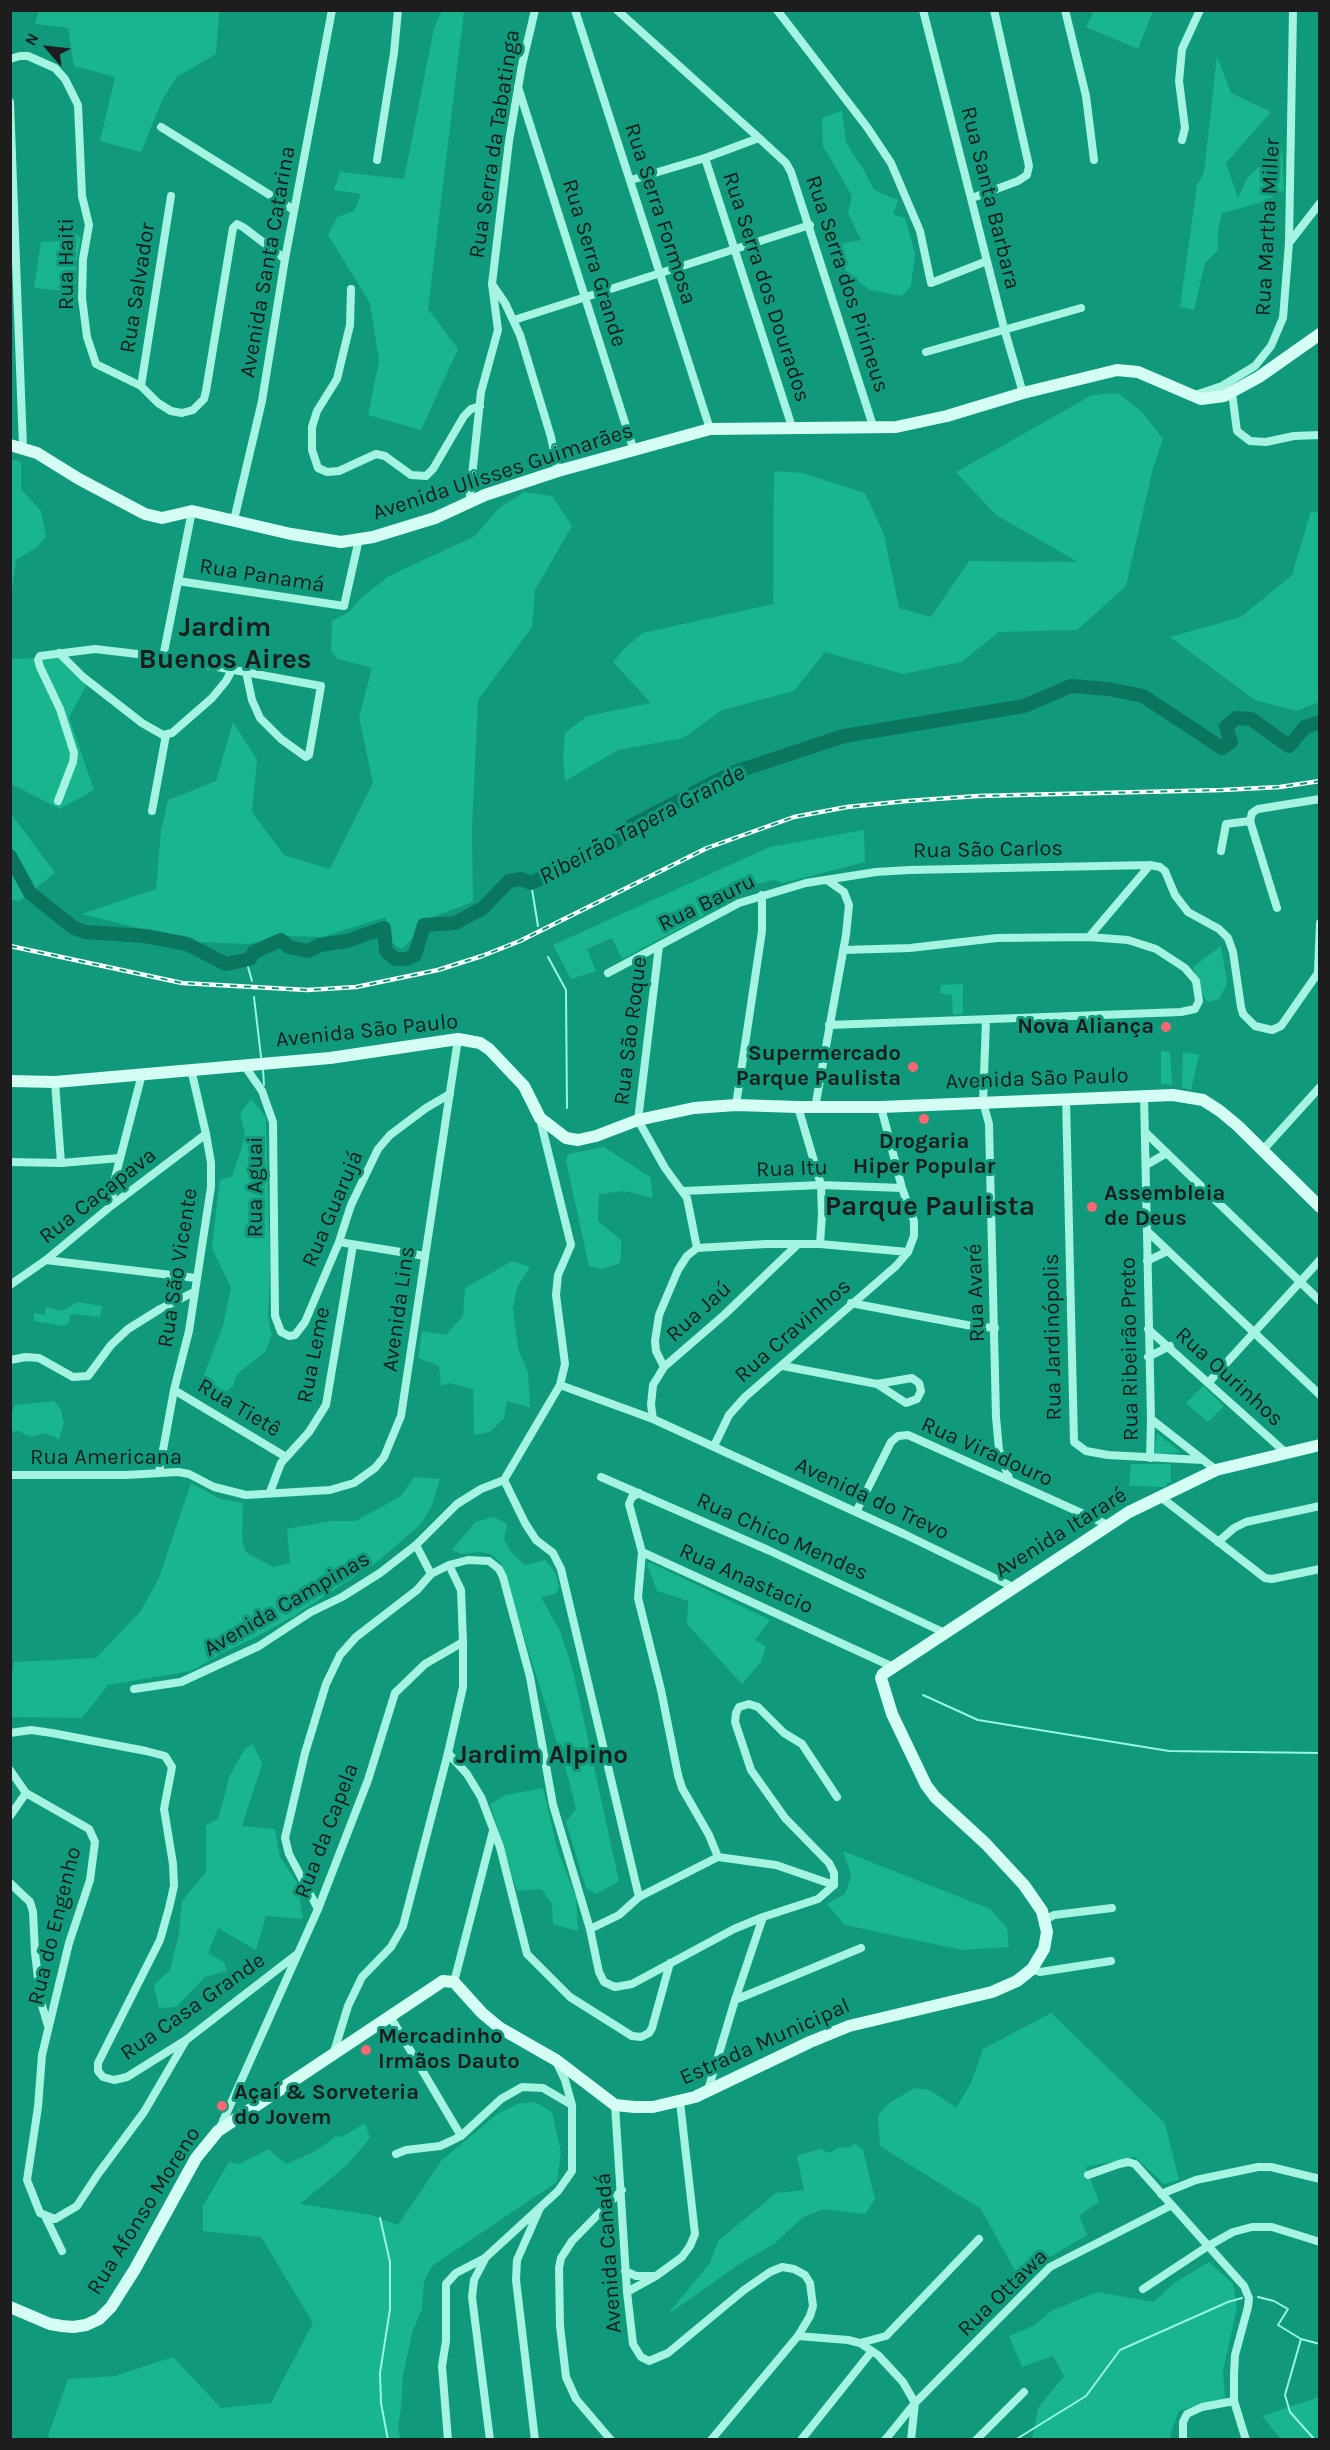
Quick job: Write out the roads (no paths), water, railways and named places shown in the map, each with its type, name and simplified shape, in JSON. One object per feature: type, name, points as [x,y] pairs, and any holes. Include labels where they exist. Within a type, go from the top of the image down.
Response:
[{"type":"main road","name":"Avenida Ulisses Guimarães","points":[[17,446],[37,453],[145,514],[162,518],[192,512],[291,534],[340,542],[424,521],[469,504],[485,495],[558,471],[710,429],[792,427],[874,429],[913,424],[994,404],[1023,393],[1127,369],[1144,374],[1192,396],[1209,399],[1232,393],[1259,378],[1320,334]]},
{"type":"main road","name":"Avenida São Paulo","points":[[10,1081],[55,1082],[353,1056],[458,1039],[480,1043],[489,1049],[524,1086],[540,1118],[566,1138],[578,1140],[596,1136],[638,1120],[694,1108],[736,1105],[881,1107],[1173,1095],[1203,1100],[1238,1126],[1320,1208]]},
{"type":"main road","name":"Avenida Itararé","points":[[1045,1920],[1037,1902],[1024,1886],[930,1791],[904,1744],[882,1683],[883,1674],[1108,1525],[1216,1470],[1320,1445]]},
{"type":"main road","name":"Estrada Municipal","points":[[615,2105],[653,2107],[680,2102],[849,2026],[992,1992],[1017,1981],[1032,1969],[1047,1942],[1045,1920]]},
{"type":"main road","name":"Rua Afonso Moreno","points":[[10,2307],[50,2324],[62,2326],[86,2325],[99,2319],[111,2307],[129,2278],[196,2158],[218,2132],[443,1981],[454,1982]]},
{"type":"main road","points":[[454,1982],[500,2028],[556,2060],[615,2105]]},
{"type":"street","name":"Avenida Santa Catarina","points":[[234,520],[261,401],[332,10]]},
{"type":"street","points":[[377,160],[393,62],[398,10]]},
{"type":"street","name":"Rua Serra da Tabatinga","points":[[469,504],[486,369],[498,330],[492,284],[509,141],[535,10]]},
{"type":"street","name":"Rua Serra Formosa","points":[[575,10],[710,429]]},
{"type":"street","name":"Rua Serra dos Pirineus","points":[[617,10],[759,138],[791,171],[874,429]]},
{"type":"street","points":[[777,10],[867,127],[891,163],[920,231],[931,283],[987,261]]},
{"type":"street","name":"Rua Santa Barbara","points":[[923,10],[1004,328],[1023,393]]},
{"type":"street","points":[[972,198],[1018,182],[1026,175],[1029,166],[994,10]]},
{"type":"street","points":[[1065,10],[1086,96],[1094,160]]},
{"type":"street","points":[[1182,140],[1185,128],[1179,81],[1182,49],[1200,10]]},
{"type":"street","name":"Rua Martha Miller","points":[[1192,396],[1222,386],[1247,373],[1260,362],[1271,346],[1283,318],[1290,243],[1293,10]]},
{"type":"street","name":"Rua Haiti","points":[[10,59],[28,56],[55,68],[65,79],[78,105],[82,196],[89,225],[82,284],[87,337],[96,364],[141,386],[163,407],[177,413],[193,410],[204,399],[229,243],[234,226],[243,227],[285,259]]},
{"type":"street","name":"Rua Serra Grande","points":[[518,87],[634,451]]},
{"type":"street","points":[[10,102],[17,446]]},
{"type":"street","points":[[161,127],[294,210]]},
{"type":"street","points":[[631,180],[705,158],[759,138]]},
{"type":"street","name":"Rua Serra dos Dourados","points":[[705,158],[792,427]]},
{"type":"street","name":"Rua Salvador","points":[[141,386],[171,195]]},
{"type":"street","points":[[1290,243],[1320,203]]},
{"type":"street","points":[[514,320],[810,225]]},
{"type":"street","points":[[492,284],[514,320],[551,437],[558,471]]},
{"type":"street","points":[[351,289],[350,325],[337,378],[317,411],[312,427],[312,456],[318,468],[327,472],[339,471],[375,454],[385,456],[411,475],[426,476],[433,469],[464,416],[471,409],[480,406]]},
{"type":"street","points":[[926,351],[1080,308]]},
{"type":"street","points":[[1232,393],[1237,430],[1250,441],[1266,442],[1320,435]]},
{"type":"street","points":[[163,657],[192,512]]},
{"type":"street","name":"Rua Panamá","points":[[178,581],[345,606],[359,539]]},
{"type":"street","points":[[58,801],[73,762],[74,753],[70,736],[38,660],[42,655],[94,649],[163,657],[232,670],[262,673],[321,686],[309,755],[306,757],[272,731],[260,717],[252,700],[246,672]]},
{"type":"street","points":[[59,652],[77,672],[142,723],[154,732],[166,735],[172,733],[212,698],[232,670]]},
{"type":"street","points":[[152,811],[166,735]]},
{"type":"street","points":[[1277,908],[1250,822],[1252,813],[1258,808],[1320,799]]},
{"type":"street","points":[[1221,851],[1226,824],[1250,822]]},
{"type":"street","points":[[1089,937],[1150,864],[1160,867],[1165,871],[1175,895],[1188,912],[1219,929],[1228,938],[1233,952],[1244,1014],[1255,1026],[1272,1030],[1281,1026],[1319,970],[1320,923]]},
{"type":"street","name":"Rua São Carlos","points":[[827,880],[876,872],[909,870],[1150,864]]},
{"type":"street","points":[[815,1107],[848,919],[847,898],[839,888],[827,880]]},
{"type":"street","name":"Rua Bauru","points":[[608,973],[739,903],[785,887],[827,880]]},
{"type":"street","points":[[736,1105],[762,931],[762,895]]},
{"type":"street","points":[[829,1025],[1181,1012],[1195,1009],[1199,997],[1199,987],[1192,975],[1166,954],[1128,940],[1089,937],[997,938],[910,948],[843,950]]},
{"type":"street","name":"Rua São Roque","points":[[638,1120],[660,946]]},
{"type":"street","name":"Rua Avaré","points":[[986,1020],[983,1102],[989,1124],[998,1443],[1001,1460],[1010,1481]]},
{"type":"street","name":"Avenida Lins","points":[[270,1492],[312,1492],[344,1486],[364,1477],[384,1457],[401,1416],[458,1039]]},
{"type":"street","name":"Rua Aguai","points":[[244,1065],[261,1091],[273,1122],[275,1316]]},
{"type":"street","name":"Rua São Vicente","points":[[159,1472],[174,1390],[189,1331],[211,1187],[211,1163],[191,1069]]},
{"type":"street","points":[[111,1206],[120,1158],[142,1074]]},
{"type":"street","points":[[55,1082],[61,1163]]},
{"type":"street","points":[[1262,1151],[1320,1088]]},
{"type":"street","name":"Rua Guarujá","points":[[275,1316],[278,1327],[285,1335],[295,1335],[301,1329],[339,1242],[351,1205],[378,1149],[390,1135],[426,1108],[450,1094]]},
{"type":"street","name":"Rua Ribeirão Preto","points":[[1144,1095],[1150,1458]]},
{"type":"street","name":"Rua Jardinópolis","points":[[1066,1098],[1074,1442],[1081,1449],[1092,1453],[1202,1460]]},
{"type":"street","points":[[798,1107],[821,1185],[820,1244]]},
{"type":"street","points":[[664,1367],[656,1351],[655,1341],[659,1315],[678,1270],[687,1256],[697,1248],[820,1244],[908,1252],[914,1236],[914,1221],[902,1188],[881,1107]]},
{"type":"street","points":[[540,1118],[571,1245],[558,1275],[556,1295],[565,1364],[560,1385],[504,1480],[525,1523],[536,1540],[553,1553],[561,1569],[639,1897]]},
{"type":"street","points":[[638,1120],[665,1168],[684,1191],[697,1248]]},
{"type":"street","points":[[1145,1132],[1320,1301]]},
{"type":"street","name":"Rua Caçapava","points":[[10,1284],[46,1260],[111,1206],[206,1134]]},
{"type":"street","points":[[1146,1165],[1167,1153]]},
{"type":"street","points":[[10,1162],[61,1163],[120,1158]]},
{"type":"street","name":"Rua Itu","points":[[684,1191],[821,1185],[902,1188]]},
{"type":"street","points":[[1147,1231],[1320,1395]]},
{"type":"street","points":[[339,1242],[425,1256]]},
{"type":"street","name":"Rua Jaú","points":[[653,1419],[651,1405],[653,1385],[664,1367],[724,1315],[798,1244]]},
{"type":"street","name":"Rua Leme","points":[[270,1492],[286,1457],[309,1432],[326,1405],[353,1245]]},
{"type":"street","points":[[1147,1262],[1168,1251]]},
{"type":"street","name":"Rua Cravinhos","points":[[714,1446],[736,1407],[851,1303],[896,1266],[908,1252]]},
{"type":"street","points":[[46,1260],[196,1278]]},
{"type":"street","points":[[1209,1382],[1320,1260]]},
{"type":"street","points":[[10,1360],[26,1357],[39,1358],[73,1377],[88,1376],[111,1345],[128,1329],[194,1292]]},
{"type":"street","points":[[851,1303],[972,1326],[995,1328]]},
{"type":"street","name":"Rua Ourinhos","points":[[1148,1329],[1170,1346],[1285,1452]]},
{"type":"street","points":[[1148,1357],[1170,1346]]},
{"type":"street","points":[[783,1366],[877,1384],[912,1378],[919,1383],[921,1392],[914,1402],[906,1403],[877,1384]]},
{"type":"street","name":"Avenida do Trevo","points":[[560,1385],[653,1419],[714,1446],[1013,1587]]},
{"type":"street","name":"Rua Tietê","points":[[174,1390],[286,1457]]},
{"type":"street","points":[[1151,1419],[1216,1470]]},
{"type":"street","name":"Rua Viradouro","points":[[856,1512],[887,1449],[898,1436],[915,1437],[1108,1525]]},
{"type":"street","name":"Rua Americana","points":[[10,1475],[126,1475],[159,1472],[189,1474],[214,1487],[234,1493],[246,1495],[270,1492]]},
{"type":"street","name":"Rua Chico Mendes","points":[[601,1477],[768,1550],[945,1633]]},
{"type":"street","name":"Avenida Campinas","points":[[134,1689],[181,1682],[249,1652],[311,1612],[359,1587],[416,1545],[445,1513],[465,1498],[504,1480]]},
{"type":"street","points":[[639,1493],[632,1497],[629,1504],[642,1552],[638,1598],[661,1690],[678,1775],[718,1857]]},
{"type":"street","points":[[1161,1498],[1265,1578],[1272,1579],[1320,1569]]},
{"type":"street","points":[[1218,1542],[1234,1527],[1246,1522],[1320,1506]]},
{"type":"street","points":[[416,1545],[430,1574]]},
{"type":"street","name":"Rua Anastacio","points":[[642,1552],[893,1667]]},
{"type":"street","points":[[318,1909],[289,1854],[285,1838],[305,1753],[326,1684],[339,1656],[348,1645],[380,1616],[417,1590],[430,1574],[448,1564],[468,1560],[489,1561],[503,1577],[530,1677],[553,1805],[590,1929],[599,1972],[609,1986],[632,1984],[763,1917],[818,1899],[834,1885],[834,1873],[829,1863],[785,1818],[751,1770],[735,1722],[739,1707],[749,1704],[758,1707],[787,1735],[802,1744],[837,1797]]},
{"type":"street","points":[[333,2055],[353,1994],[362,1977],[391,1947],[403,1926],[448,1753],[463,1687],[463,1642],[461,1590],[448,1564]]},
{"type":"street","name":"Rua da Capela","points":[[218,2132],[318,1909],[368,1780],[395,1693],[425,1664],[463,1642]]},
{"type":"street","name":"Rua Casa Grande","points":[[10,1733],[31,1731],[52,1733],[154,1753],[165,1756],[169,1761],[172,1772],[164,1809],[173,1864],[174,1886],[170,1908],[160,1940],[98,2063],[98,2070],[107,2079],[127,2077],[186,2040],[296,1955]]},
{"type":"street","points":[[448,1753],[475,1785],[500,1847],[527,1954],[570,1997],[632,2036],[641,2037],[649,2033],[652,2028],[670,1964]]},
{"type":"street","name":"Rua do Engenho","points":[[10,1770],[26,1793],[89,1829],[95,1842],[90,1880],[69,1943],[42,2055],[38,2107],[27,2180],[40,2213],[46,2218],[62,2251]]},
{"type":"street","points":[[10,1816],[26,1793]]},
{"type":"street","points":[[454,1982],[493,1830]]},
{"type":"street","points":[[590,1929],[620,1915],[639,1897],[718,1857],[776,1865],[834,1885]]},
{"type":"street","points":[[10,1882],[30,1902],[33,1912],[34,1953],[41,2002],[48,2026]]},
{"type":"street","points":[[1045,1920],[1054,1915],[1112,1908]]},
{"type":"street","points":[[708,2090],[763,1917]]},
{"type":"street","points":[[735,2000],[861,1948]]},
{"type":"street","points":[[1032,1969],[1040,1972],[1112,1960]]},
{"type":"street","points":[[390,2016],[461,2136]]},
{"type":"street","points":[[46,2218],[61,2218],[77,2206],[144,2112],[186,2040]]},
{"type":"street","points":[[448,2439],[442,2366],[446,2326],[445,2289],[449,2278],[485,2258],[564,2184],[572,2171],[572,2104],[566,2080],[556,2060]]},
{"type":"street","points":[[396,2154],[406,2150],[440,2146],[461,2136],[501,2098],[522,2087],[543,2088],[572,2104]]},
{"type":"street","points":[[627,2292],[656,2276],[682,2257],[695,2234],[680,2102]]},
{"type":"street","name":"Avenida Canadá","points":[[615,2105],[627,2292],[633,2344],[641,2357],[649,2361],[668,2353],[744,2290],[770,2272],[782,2267],[794,2269],[805,2275],[810,2283],[813,2295],[810,2316],[798,2336],[711,2439]]},
{"type":"street","points":[[1088,2175],[1128,2162],[1135,2164],[1170,2206],[1238,2278],[1249,2298],[1235,2355],[1234,2401],[1246,2439]]},
{"type":"street","points":[[1161,2194],[1196,2180],[1258,2167],[1271,2167],[1320,2179]]},
{"type":"street","points":[[611,2439],[576,2399],[566,2377],[560,2326],[559,2268],[561,2258],[572,2241],[622,2190]]},
{"type":"street","points":[[535,2439],[516,2280],[517,2260],[542,2205]]},
{"type":"street","name":"Rua Ottawa","points":[[885,2439],[915,2403],[1050,2267],[1170,2206]]},
{"type":"street","points":[[1143,2289],[1233,2232],[1263,2225],[1320,2242]]},
{"type":"street","points":[[801,2439],[875,2353],[886,2336],[980,2239]]},
{"type":"street","points":[[485,2258],[474,2280],[472,2297],[490,2439]]},
{"type":"street","points":[[625,2271],[636,2276],[656,2276]]},
{"type":"street","points":[[798,2336],[836,2338],[860,2343],[875,2353],[903,2382],[915,2403],[911,2439]]},
{"type":"street","points":[[860,2343],[886,2336]]},
{"type":"street","points":[[976,2439],[1024,2392]]},
{"type":"street","points":[[1183,2439],[1183,2422],[1187,2414],[1202,2407],[1234,2401]]},
{"type":"waterway","name":"Ribeirão Tapera Grande","points":[[10,856],[30,893],[74,928],[85,932],[145,936],[187,944],[226,964],[250,959],[254,952],[281,940],[289,947],[308,951],[320,945],[347,941],[384,928],[386,951],[395,959],[407,959],[415,955],[424,925],[455,923],[483,908],[509,881],[521,879],[531,883],[613,843],[631,826],[732,773],[844,736],[1024,706],[1071,686],[1109,689],[1143,696],[1222,748],[1231,742],[1226,727],[1236,718],[1251,719],[1289,746],[1305,727],[1320,722]]},
{"type":"waterway","points":[[531,883],[538,926]]},
{"type":"waterway","points":[[548,957],[566,990],[567,1108]]},
{"type":"waterway","points":[[246,960],[252,981]]},
{"type":"waterway","points":[[254,997],[261,1057]]},
{"type":"waterway","points":[[263,1070],[264,1085]]},
{"type":"waterway","points":[[923,1695],[978,1720],[1169,1751],[1320,1753]]},
{"type":"waterway","points":[[380,2218],[390,2262],[390,2309],[380,2373],[381,2403],[388,2440]]},
{"type":"waterway","points":[[1258,2297],[1274,2301],[1288,2309],[1278,2325],[1301,2339],[1320,2344]]},
{"type":"waterway","points":[[1015,2440],[1086,2396],[1120,2350],[1228,2302],[1242,2298]]},
{"type":"waterway","points":[[1301,2339],[1285,2395],[1290,2412],[1315,2440]]},
{"type":"railway","points":[[10,946],[182,983],[307,990],[356,987],[438,970],[482,956],[520,941],[707,848],[794,817],[847,807],[978,796],[1222,790],[1280,787],[1320,781]]},
{"type":"place","name":"Nova Aliança","points":[[1166,1027]]},
{"type":"place","name":"Supermercado Parque Paulista","points":[[913,1067]]},
{"type":"place","name":"Drogaria Hiper Popular","points":[[924,1119]]},
{"type":"place","name":"Assembleia de Deus","points":[[1092,1207]]},
{"type":"place","name":"Mercadinho Irmãos Dauto","points":[[366,2050]]},
{"type":"place","name":"Açaí & Sorveteria do Jovem","points":[[222,2106]]},
{"type":"district","name":"Jardim Buenos Aires","points":[[225,644]]},
{"type":"district","name":"Parque Paulista","points":[[930,1207]]},
{"type":"district","name":"Jardim Alpino","points":[[542,1756]]}]
